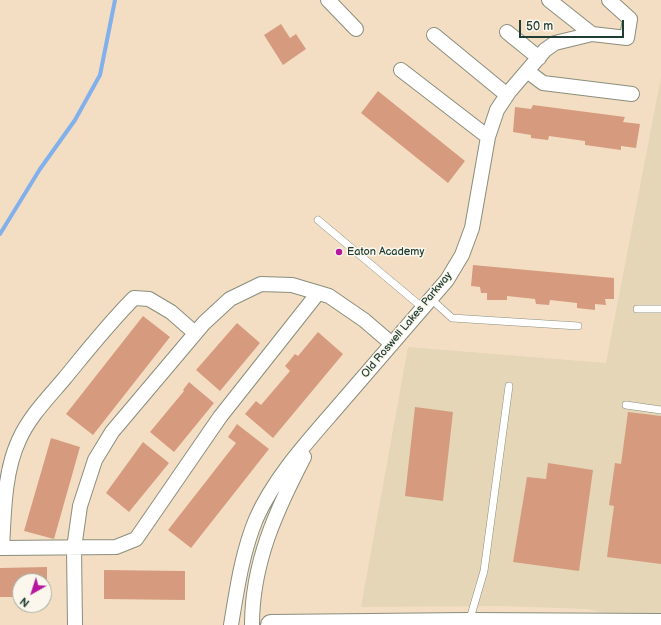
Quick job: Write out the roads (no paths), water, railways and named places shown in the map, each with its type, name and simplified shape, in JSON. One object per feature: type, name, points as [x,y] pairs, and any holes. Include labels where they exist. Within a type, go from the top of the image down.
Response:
[{"type":"street","points":[[328,0],[356,29]]},
{"type":"street","points":[[549,0],[592,34]]},
{"type":"street","name":"Old Roswell Lakes Parkway","points":[[231,625],[241,564],[256,518],[282,475],[318,429],[448,280],[462,255],[472,228],[488,137],[498,110],[507,95],[545,50],[555,43],[592,34],[627,38],[630,19],[609,0]]},
{"type":"street","points":[[507,32],[539,58]]},
{"type":"street","points":[[434,35],[507,95]]},
{"type":"street","points":[[401,70],[488,137]]},
{"type":"street","points":[[527,72],[543,83],[632,94]]},
{"type":"street","points":[[75,625],[74,548],[80,506],[95,460],[112,432],[195,333],[230,299],[261,284],[292,285],[329,296],[364,320],[392,344]]},
{"type":"street","points":[[195,333],[171,312],[149,299],[134,298],[117,315],[33,416],[19,440],[10,471],[1,548],[116,547],[136,539],[220,417],[318,293]]},
{"type":"street","name":"Old Roswell Lakes Parkway","points":[[252,625],[254,590],[264,545],[280,503],[318,429]]},
{"type":"street","points":[[271,625],[469,623],[661,624]]},
{"type":"lane","points":[[318,220],[427,303],[452,318],[578,326]]},
{"type":"lane","points":[[637,309],[661,309]]},
{"type":"lane","points":[[469,623],[484,571],[509,386]]},
{"type":"lane","points":[[626,405],[661,410]]},
{"type":"waterway","points":[[0,234],[40,169],[75,120],[100,75],[115,0]]},
{"type":"place","name":"Eaton Academy","points":[[339,252]]}]
